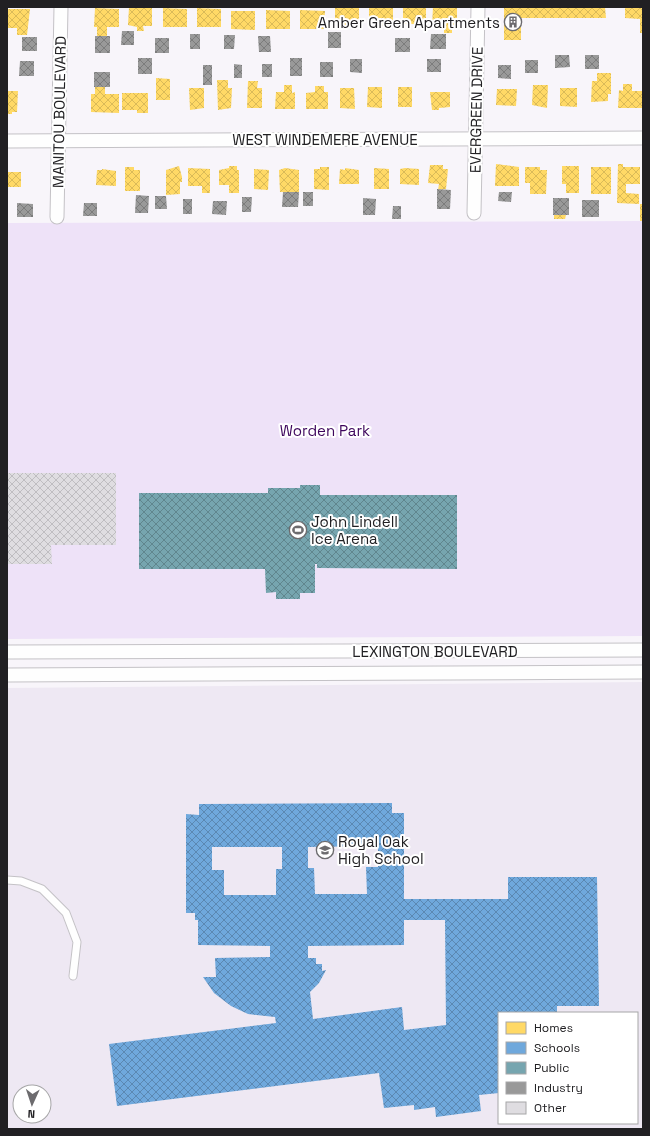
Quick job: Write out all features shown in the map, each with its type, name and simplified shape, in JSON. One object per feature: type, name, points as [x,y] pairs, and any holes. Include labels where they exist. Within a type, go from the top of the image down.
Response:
[{"type":"street","name":"MANITOU BOULEVARD","points":[[57,218],[61,7]]},
{"type":"street","name":"EVERGREEN DRIVE","points":[[474,213],[478,7]]},
{"type":"street","name":"WEST WINDEMERE AVENUE","points":[[7,141],[643,138]]},
{"type":"street","name":"LEXINGTON BOULEVARD","points":[[7,652],[643,650]]},
{"type":"street","points":[[540,673],[541,651]]},
{"type":"street","points":[[112,652],[113,674]]},
{"type":"street","points":[[251,652],[251,674]]},
{"type":"street","name":"LEXINGTON BOULEVARD","points":[[330,652],[330,674]]},
{"type":"street","name":"LEXINGTON BOULEVARD","points":[[7,675],[643,672]]},
{"type":"lane","points":[[7,880],[21,880],[42,889],[66,913],[77,942],[73,976]]},
{"type":"shaded area","name":"Royal Oak High School","points":[[643,682],[643,1129],[7,1129],[7,688]]},
{"type":"green space","name":"Worden Park","points":[[643,221],[643,636],[7,639],[7,223]]},
{"type":"building: Homes","points":[[129,7],[152,7],[152,26],[143,26],[144,31],[137,31],[137,27],[128,25]]},
{"type":"building: Homes","points":[[369,7],[393,8],[393,26],[369,26]]},
{"type":"building: Homes","points":[[403,7],[426,7],[426,24],[403,24]]},
{"type":"building: Homes","points":[[433,7],[457,7],[457,26],[452,26],[452,33],[444,33],[444,26],[432,26]]},
{"type":"building: Homes","name":"Amber Green Apartments","points":[[605,7],[606,18],[521,18],[521,40],[504,40],[504,8]]},
{"type":"building: Homes","points":[[625,7],[643,7],[643,33],[640,33],[640,19],[625,18]]},
{"type":"building: Homes","points":[[95,8],[119,9],[119,27],[107,27],[107,36],[97,36],[97,27],[94,27]]},
{"type":"building: Homes","points":[[163,8],[187,9],[187,27],[163,27]]},
{"type":"building: Homes","points":[[197,8],[221,9],[221,27],[197,27]]},
{"type":"building: Homes","points":[[335,8],[359,8],[359,27],[335,26]]},
{"type":"building: Homes","points":[[7,9],[30,9],[27,35],[17,35],[17,28],[7,28]]},
{"type":"building: Homes","points":[[266,10],[290,11],[290,29],[266,29]]},
{"type":"building: Homes","points":[[300,10],[325,11],[324,29],[300,29]]},
{"type":"building: Homes","points":[[231,11],[255,11],[255,30],[231,29]]},
{"type":"building: Homes","points":[[597,73],[611,73],[611,94],[608,94],[608,101],[591,102],[592,81],[597,81]]},
{"type":"building: Homes","points":[[156,78],[170,79],[170,100],[156,100]]},
{"type":"building: Homes","points":[[217,80],[228,80],[228,88],[232,88],[231,108],[218,110]]},
{"type":"building: Homes","points":[[248,81],[258,81],[257,88],[262,88],[262,108],[247,108]]},
{"type":"building: Homes","points":[[623,84],[632,84],[632,91],[642,91],[642,108],[618,108],[619,90],[623,91]]},
{"type":"building: Homes","points":[[284,85],[292,85],[292,93],[295,92],[295,109],[275,109],[276,92],[284,92]]},
{"type":"building: Homes","points":[[533,85],[548,85],[547,108],[532,105]]},
{"type":"building: Homes","points":[[315,86],[324,86],[324,92],[328,92],[328,109],[306,109],[306,93],[315,92]]},
{"type":"building: Homes","points":[[95,87],[105,87],[105,94],[119,94],[119,113],[91,112],[91,94],[95,94]]},
{"type":"building: Homes","points":[[368,87],[382,87],[382,108],[367,107]]},
{"type":"building: Homes","points":[[398,87],[412,87],[412,107],[398,107]]},
{"type":"building: Homes","points":[[189,88],[204,88],[204,108],[190,110]]},
{"type":"building: Homes","points":[[340,88],[354,88],[355,109],[340,108]]},
{"type":"building: Homes","points":[[560,88],[577,88],[577,107],[560,106]]},
{"type":"building: Homes","points":[[497,89],[517,89],[516,106],[496,105]]},
{"type":"building: Homes","points":[[7,91],[18,91],[17,112],[12,112],[12,114],[7,114]]},
{"type":"building: Homes","points":[[430,92],[450,92],[450,107],[432,110]]},
{"type":"building: Homes","points":[[122,93],[148,93],[148,113],[137,113],[137,110],[122,110]]},
{"type":"building: Homes","points":[[496,164],[519,167],[519,186],[495,186]]},
{"type":"building: Homes","points":[[618,164],[623,164],[623,167],[640,167],[640,184],[626,184],[626,193],[639,194],[639,204],[617,203]]},
{"type":"building: Homes","points":[[430,165],[443,165],[443,169],[448,169],[446,189],[438,190],[439,184],[428,183]]},
{"type":"building: Homes","points":[[179,166],[182,177],[182,182],[180,182],[180,194],[166,195],[166,170]]},
{"type":"building: Homes","points":[[229,166],[237,166],[237,170],[239,170],[239,193],[229,193],[229,185],[219,185],[219,170],[229,168]]},
{"type":"building: Homes","points":[[562,166],[579,166],[579,193],[566,193],[566,184],[562,184]]},
{"type":"building: Homes","points":[[125,167],[134,167],[134,170],[140,170],[140,191],[125,191]]},
{"type":"building: Homes","points":[[320,167],[329,167],[329,190],[314,189],[314,169],[320,169]]},
{"type":"building: Homes","points":[[525,167],[540,167],[540,170],[547,170],[546,194],[530,194],[530,183],[525,183]]},
{"type":"building: Homes","points":[[591,167],[611,167],[611,194],[591,194]]},
{"type":"building: Homes","points":[[188,168],[210,169],[210,193],[202,193],[202,186],[188,186]]},
{"type":"building: Homes","points":[[285,168],[299,170],[299,192],[280,192],[279,170]]},
{"type":"building: Homes","points":[[345,168],[359,170],[359,184],[339,184],[340,169],[345,170]]},
{"type":"building: Homes","points":[[374,168],[389,169],[389,189],[374,189]]},
{"type":"building: Homes","points":[[102,169],[116,171],[116,186],[96,185],[97,170]]},
{"type":"building: Homes","points":[[254,169],[269,170],[268,190],[254,189]]},
{"type":"building: Homes","points":[[400,169],[419,169],[419,185],[400,184]]},
{"type":"building: Homes","points":[[7,172],[21,172],[21,187],[7,187]]},
{"type":"building: Homes","points":[[640,204],[643,204],[643,221],[640,221]]},
{"type":"building: Homes","points":[[554,215],[566,215],[565,219],[554,219]]},
{"type":"building: Schools","name":"Royal Oak High School","points":[[392,803],[392,813],[404,813],[404,899],[508,899],[508,877],[597,877],[599,1006],[557,1006],[557,1012],[498,1012],[498,1093],[479,1095],[481,1111],[436,1117],[435,1107],[414,1110],[414,1105],[384,1108],[379,1073],[117,1106],[109,1044],[276,1023],[275,1017],[248,1014],[231,1006],[214,993],[203,977],[216,977],[215,958],[270,957],[270,946],[198,945],[198,920],[195,920],[195,913],[186,913],[186,814],[199,815],[199,804]],"holes":[[[378,846],[378,867],[366,867],[367,894],[315,894],[314,868],[308,868],[308,847]],[[212,847],[282,847],[282,869],[276,869],[276,895],[224,895],[224,870],[212,870]],[[404,920],[445,920],[446,1025],[404,1030],[402,1007],[313,1019],[310,992],[319,983],[326,970],[322,971],[322,964],[316,964],[316,958],[308,958],[308,946],[404,945]]]},
{"type":"building: Public","name":"John Lindell Ice Arena","points":[[300,485],[320,485],[320,495],[457,495],[457,569],[317,568],[317,564],[315,564],[315,593],[300,593],[300,599],[276,599],[276,592],[266,593],[265,569],[139,569],[139,493],[268,493],[268,488],[300,488]]},
{"type":"building: Industry","points":[[122,31],[134,31],[134,45],[121,45]]},
{"type":"building: Industry","points":[[328,32],[341,32],[341,48],[328,48]]},
{"type":"building: Industry","points":[[190,34],[200,34],[200,49],[190,49]]},
{"type":"building: Industry","points":[[431,34],[446,34],[446,49],[430,49]]},
{"type":"building: Industry","points":[[224,35],[235,35],[234,49],[224,49]]},
{"type":"building: Industry","points":[[95,36],[110,36],[110,53],[95,53]]},
{"type":"building: Industry","points":[[258,36],[270,36],[271,52],[259,52]]},
{"type":"building: Industry","points":[[22,37],[37,37],[37,51],[22,51]]},
{"type":"building: Industry","points":[[155,38],[169,38],[169,53],[155,53]]},
{"type":"building: Industry","points":[[395,38],[410,38],[410,52],[395,52]]},
{"type":"building: Industry","points":[[555,55],[569,55],[570,67],[555,68]]},
{"type":"building: Industry","points":[[585,55],[599,55],[599,69],[585,69]]},
{"type":"building: Industry","points":[[138,58],[152,58],[152,74],[138,74]]},
{"type":"building: Industry","points":[[290,58],[302,58],[302,76],[290,76]]},
{"type":"building: Industry","points":[[350,59],[362,59],[362,73],[350,72]]},
{"type":"building: Industry","points":[[427,59],[441,59],[441,72],[427,72]]},
{"type":"building: Industry","points":[[525,60],[538,60],[538,73],[525,73]]},
{"type":"building: Industry","points":[[20,61],[34,61],[34,76],[19,76]]},
{"type":"building: Industry","points":[[320,62],[333,62],[333,77],[320,77]]},
{"type":"building: Industry","points":[[234,64],[242,65],[242,78],[234,78]]},
{"type":"building: Industry","points":[[262,64],[272,64],[272,77],[262,77]]},
{"type":"building: Industry","points":[[203,65],[212,65],[212,85],[203,85]]},
{"type":"building: Industry","points":[[498,65],[511,65],[511,79],[498,78]]},
{"type":"building: Industry","points":[[94,72],[110,72],[110,87],[94,87]]},
{"type":"building: Industry","points":[[437,189],[451,190],[450,209],[437,209]]},
{"type":"building: Industry","points":[[283,192],[299,192],[298,207],[282,207]]},
{"type":"building: Industry","points":[[303,192],[313,192],[313,206],[303,206]]},
{"type":"building: Industry","points":[[499,192],[512,192],[511,202],[498,201]]},
{"type":"building: Industry","points":[[136,195],[149,196],[148,213],[135,213]]},
{"type":"building: Industry","points":[[155,196],[166,196],[167,209],[155,209]]},
{"type":"building: Industry","points":[[242,197],[252,197],[251,212],[242,212]]},
{"type":"building: Industry","points":[[363,198],[376,199],[375,215],[363,215]]},
{"type":"building: Industry","points":[[553,198],[569,198],[569,215],[553,215]]},
{"type":"building: Industry","points":[[183,199],[192,199],[192,214],[183,214]]},
{"type":"building: Industry","points":[[582,200],[599,200],[599,217],[582,217]]},
{"type":"building: Industry","points":[[213,201],[227,201],[226,215],[212,214]]},
{"type":"building: Industry","points":[[17,203],[33,204],[33,217],[17,217]]},
{"type":"building: Industry","points":[[84,203],[97,203],[97,216],[83,216]]},
{"type":"building: Industry","points":[[393,206],[401,206],[401,219],[392,219]]},
{"type":"building: Other","points":[[7,473],[116,473],[116,545],[51,545],[52,564],[8,564]]},
{"type":"place","name":"Amber Green Apartments","points":[[513,22]]},
{"type":"place","name":"John Lindell Ice Arena","points":[[298,530]]},
{"type":"place","name":"Royal Oak High School","points":[[325,850]]}]
